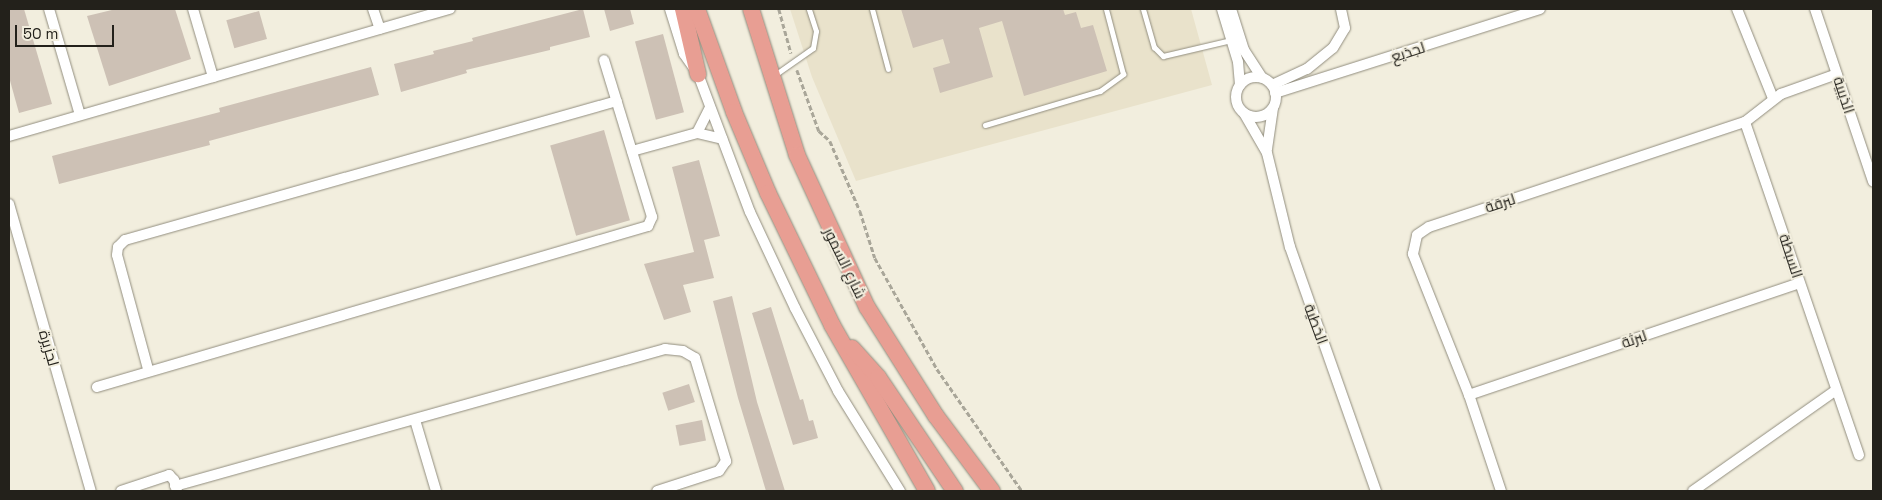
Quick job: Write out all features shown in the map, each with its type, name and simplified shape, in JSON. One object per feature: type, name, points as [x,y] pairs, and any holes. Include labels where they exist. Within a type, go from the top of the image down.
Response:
[{"type":"main road","points":[[683,9],[698,74]]},
{"type":"main road","points":[[697,9],[734,112],[768,193],[832,325],[927,491]]},
{"type":"main road","name":"شارع السمور","points":[[751,9],[772,82],[797,155],[820,212],[867,307],[936,416],[992,491]]},
{"type":"main road","points":[[832,325],[878,377],[955,491]]},
{"type":"street","points":[[49,9],[80,115]]},
{"type":"street","points":[[193,9],[213,77]]},
{"type":"street","points":[[373,9],[380,29]]},
{"type":"street","points":[[9,136],[450,9]]},
{"type":"street","points":[[670,9],[684,54],[698,74],[750,212],[838,391],[900,491]]},
{"type":"street","points":[[1222,9],[1231,40],[1240,85],[1236,97],[1244,113],[1262,116],[1273,108],[1274,89]]},
{"type":"street","points":[[1231,9],[1244,50],[1262,78],[1274,89]]},
{"type":"street","points":[[1274,89],[1307,69],[1333,48],[1345,28],[1341,9]]},
{"type":"street","name":"لجذيع","points":[[1274,89],[1540,9]]},
{"type":"street","points":[[1737,9],[1773,98]]},
{"type":"street","name":"الذيبية","points":[[1816,9],[1873,182]]},
{"type":"street","points":[[97,387],[148,369],[639,231],[648,226],[652,217],[604,60]]},
{"type":"street","name":"لبرقة","points":[[1501,491],[1468,395],[1413,254],[1417,235],[1429,226],[1745,122],[1773,98],[1837,74]]},
{"type":"street","points":[[1240,85],[1250,78],[1262,78]]},
{"type":"street","points":[[148,369],[117,255],[118,247],[125,240],[617,101]]},
{"type":"street","points":[[697,133],[710,108]]},
{"type":"street","name":"الخطية","points":[[1267,153],[1273,108]]},
{"type":"street","name":"الخطية","points":[[1244,113],[1267,153],[1290,247],[1376,491]]},
{"type":"street","name":"السبطة","points":[[1745,122],[1859,455]]},
{"type":"street","points":[[632,151],[697,133],[722,139]]},
{"type":"street","name":"لجزيرة","points":[[9,204],[91,491]]},
{"type":"street","name":"لبرثة","points":[[1468,395],[1799,283]]},
{"type":"street","points":[[121,491],[169,475],[176,489],[665,349],[683,351],[695,358],[726,460],[719,471],[657,491]]},
{"type":"street","points":[[1693,491],[1836,390]]},
{"type":"street","points":[[416,420],[436,491]]},
{"type":"street","points":[[888,471],[892,482],[890,491]]},
{"type":"lane","points":[[772,82],[778,71],[794,61],[805,57],[816,42],[809,9]]},
{"type":"lane","points":[[872,9],[888,69]]},
{"type":"lane","points":[[986,125],[1100,91],[1123,74],[1106,9]]},
{"type":"lane","points":[[1143,9],[1154,47],[1163,56],[1231,40]]},
{"type":"path","points":[[778,9],[819,131],[830,141],[860,211],[875,258],[937,369],[1022,491]]},
{"type":"shaded area","points":[[790,9],[1191,9],[1212,85],[856,181],[812,77]]},
{"type":"building","points":[[9,9],[24,9],[52,104],[19,113],[9,77]]},
{"type":"building","points":[[116,9],[175,9],[191,59],[109,86],[87,16]]},
{"type":"building","points":[[583,9],[590,37],[550,47],[550,50],[466,70],[467,73],[401,92],[394,64],[434,54],[433,51],[473,41],[472,38]]},
{"type":"building","points":[[604,9],[630,9],[634,24],[610,31]]},
{"type":"building","points":[[901,9],[1063,9],[1065,15],[1076,12],[1081,28],[1093,25],[1107,71],[1024,96],[1002,21],[979,28],[993,77],[940,93],[933,68],[950,63],[943,39],[913,48]]},
{"type":"building","points":[[259,11],[267,39],[234,48],[226,20]]},
{"type":"building","points":[[663,34],[684,112],[656,120],[635,42]]},
{"type":"building","points":[[371,67],[379,95],[209,141],[210,145],[59,184],[52,156],[220,112],[219,108]]},
{"type":"building","points":[[604,130],[630,220],[576,236],[550,145]]},
{"type":"building","points":[[699,160],[720,236],[704,240],[714,278],[683,285],[691,312],[664,320],[644,264],[694,252],[672,167]]},
{"type":"building","points":[[732,296],[757,402],[785,491],[766,491],[738,398],[713,301]]},
{"type":"building","points":[[771,307],[800,400],[803,399],[809,421],[813,420],[818,438],[793,445],[752,313]]},
{"type":"building","points":[[689,384],[695,402],[668,411],[662,393]]},
{"type":"building","points":[[702,420],[706,441],[680,446],[675,425]]}]
